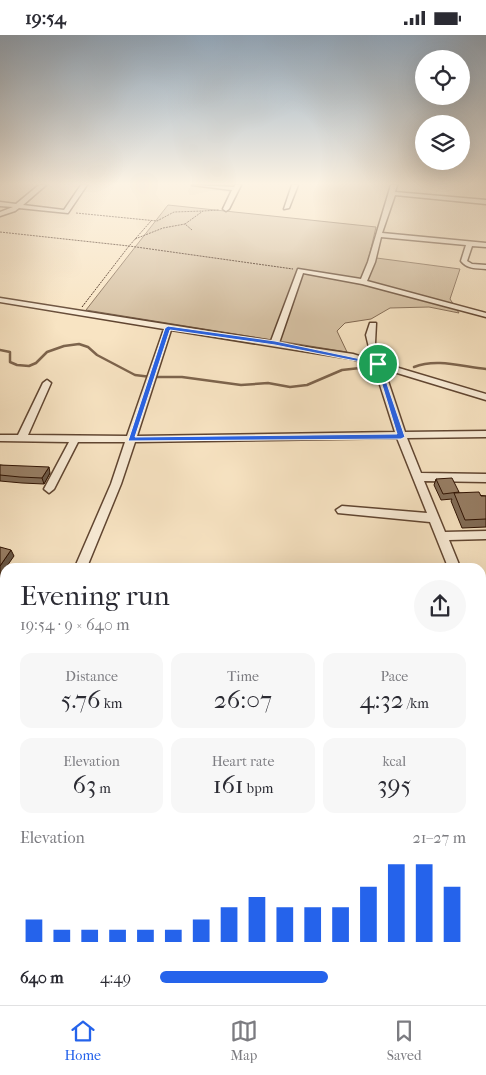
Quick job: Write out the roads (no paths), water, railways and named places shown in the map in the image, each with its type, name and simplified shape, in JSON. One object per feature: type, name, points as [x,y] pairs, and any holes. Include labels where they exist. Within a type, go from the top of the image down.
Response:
[{"type":"street","points":[[363,282],[372,265],[381,230]]},
{"type":"street","points":[[380,235],[486,245]]},
{"type":"street","points":[[470,243],[465,263],[471,266],[486,267]]},
{"type":"street","points":[[275,343],[300,270],[363,282],[486,315]]},
{"type":"street","points":[[0,300],[168,328],[275,343],[378,364],[486,397]]},
{"type":"street","points":[[373,325],[370,335],[401,437],[452,563]]},
{"type":"street","points":[[83,563],[116,484],[168,328]]},
{"type":"street","points":[[22,438],[47,383]]},
{"type":"street","points":[[0,437],[131,439],[401,437],[486,434]]},
{"type":"street","points":[[49,489],[75,439]]},
{"type":"street","points":[[418,477],[486,478]]},
{"type":"street","points":[[342,510],[434,518]]},
{"type":"street","points":[[441,536],[486,535]]},
{"type":"waterway","points":[[0,350],[10,352],[10,362],[29,366],[36,363],[47,352],[64,346],[79,344],[88,347],[97,355],[135,375],[182,377],[241,385],[268,383],[290,387],[307,385],[342,370],[360,368],[371,372]]},
{"type":"waterway","points":[[414,367],[423,364],[441,363],[486,369]]}]
